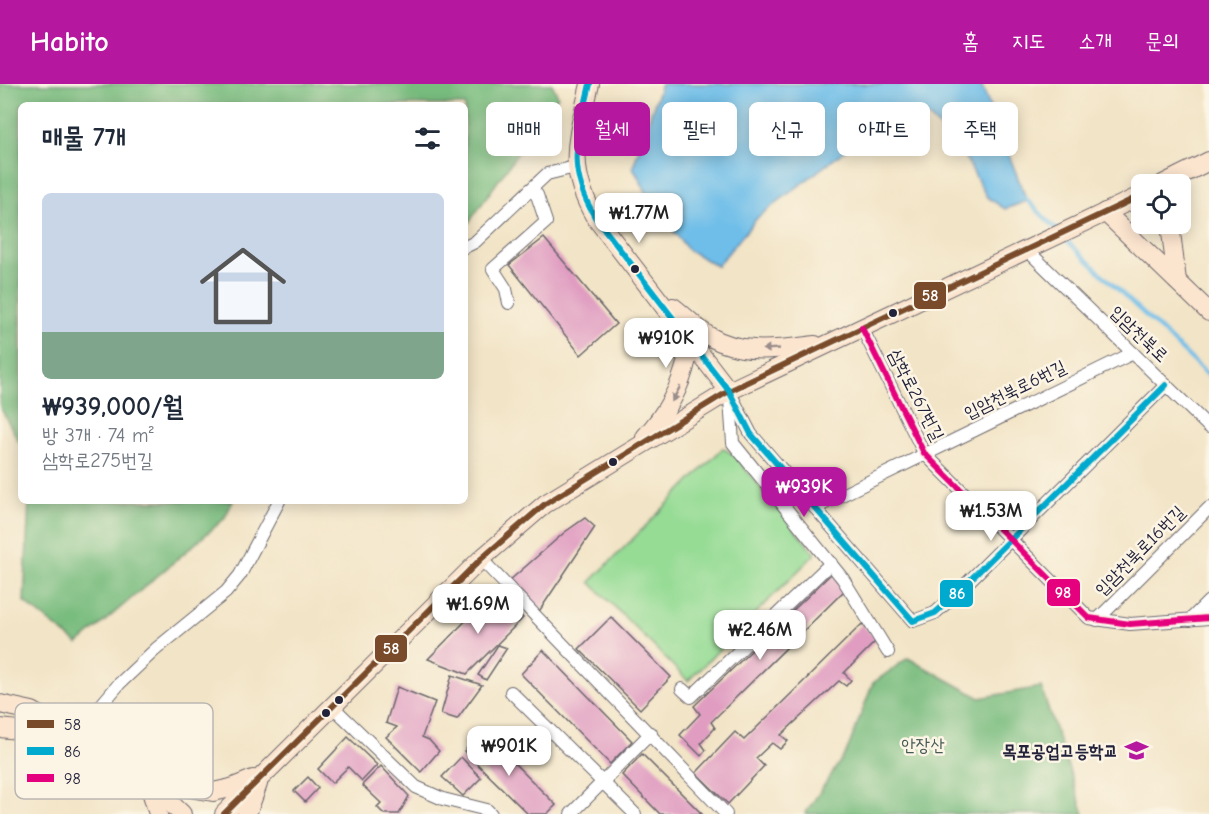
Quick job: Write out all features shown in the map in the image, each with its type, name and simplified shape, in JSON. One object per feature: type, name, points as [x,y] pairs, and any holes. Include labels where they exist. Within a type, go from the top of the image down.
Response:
[{"type":"street","points":[[590,84],[575,167],[582,195],[595,217],[729,391],[751,435],[913,621],[935,613],[1166,385]]},
{"type":"street","points":[[1184,174],[1209,161]]},
{"type":"street","points":[[468,246],[475,242],[548,174],[575,167]]},
{"type":"street","points":[[509,303],[506,289],[493,269],[546,222],[537,195],[530,190]]},
{"type":"street","points":[[224,814],[481,559],[545,504],[729,391],[1131,200]]},
{"type":"street","points":[[1105,212],[1209,312]]},
{"type":"street","points":[[1171,234],[1177,281]]},
{"type":"street","name":"입암천북로","points":[[1019,253],[1044,267],[1209,427]]},
{"type":"street","points":[[647,285],[710,337],[740,348],[767,351],[829,343]]},
{"type":"street","points":[[632,451],[655,427],[672,402],[681,385],[687,359],[647,285]]},
{"type":"street","name":"삼학로267번길","points":[[862,328],[924,453],[1089,618],[1130,624],[1209,618]]},
{"type":"street","name":"입암천북로6번길","points":[[815,508],[1133,353]]},
{"type":"street","points":[[729,391],[733,443],[843,579],[888,652]]},
{"type":"street","points":[[104,703],[126,677],[226,592],[240,575],[277,504]]},
{"type":"street","name":"입암천북로16번길","points":[[1097,620],[1209,508]]},
{"type":"street","points":[[481,559],[651,733],[726,814]]},
{"type":"street","points":[[682,689],[691,698],[831,563]]},
{"type":"street","points":[[1191,620],[1209,601]]},
{"type":"street","points":[[511,692],[635,814]]},
{"type":"street","points":[[0,704],[15,707]]},
{"type":"street","points":[[332,706],[423,791],[487,810],[491,814]]},
{"type":"street","points":[[571,814],[651,733]]},
{"type":"street","points":[[213,792],[231,788],[262,774]]},
{"type":"street","points":[[247,814],[262,774]]},
{"type":"street","points":[[153,799],[158,814]]},
{"type":"street","points":[[167,799],[182,814]]},
{"type":"green space","points":[[0,84],[552,84],[558,96],[554,102],[486,102],[486,156],[516,156],[468,224],[468,102],[18,102],[18,440],[0,407]]},
{"type":"green space","points":[[723,448],[734,455],[815,554],[688,681],[590,582]]},
{"type":"green space","points":[[29,504],[232,504],[224,519],[78,644],[24,602]]},
{"type":"green space","name":"안장산","points":[[908,658],[980,698],[1041,687],[1084,814],[805,814],[847,751],[873,683]]},
{"type":"water","points":[[661,84],[981,84],[988,102],[942,102],[942,130],[930,118],[930,102],[837,102],[838,156],[758,217],[717,266],[688,250],[652,203],[633,167],[637,156],[650,156],[650,117]]},
{"type":"water","points":[[964,156],[1009,156],[1027,201],[1005,209],[987,197]]},
{"type":"building","points":[[544,238],[616,324],[581,355],[509,265]]},
{"type":"building","points":[[585,518],[595,527],[538,613],[509,581],[565,532]]},
{"type":"building","points":[[831,574],[848,587],[711,722],[715,728],[701,743],[706,750],[701,756],[680,735],[700,714],[694,706]]},
{"type":"building","points":[[496,590],[523,618],[467,674],[428,659]]},
{"type":"building","points":[[611,617],[671,677],[640,709],[579,649]]},
{"type":"building","points":[[862,624],[877,640],[844,673],[851,680],[846,686],[839,681],[781,735],[788,741],[780,749],[772,743],[756,758],[764,766],[728,804],[696,773],[735,732],[744,740]]},
{"type":"building","points":[[498,645],[507,648],[486,680],[478,675]]},
{"type":"building","points":[[543,650],[632,741],[610,764],[521,674]]},
{"type":"building","points":[[452,675],[482,685],[457,719],[441,714]]},
{"type":"building","points":[[397,687],[435,702],[422,737],[429,740],[439,751],[421,772],[386,737],[397,727],[386,723]]},
{"type":"building","points":[[484,733],[556,805],[547,814],[528,814],[464,751]]},
{"type":"building","points":[[348,737],[377,765],[362,781],[348,767],[332,783],[318,769]]},
{"type":"building","points":[[642,754],[702,814],[660,814],[622,775]]},
{"type":"building","points":[[461,757],[481,778],[463,796],[442,777]]},
{"type":"building","points":[[381,766],[409,796],[399,814],[384,814],[377,807],[381,803],[362,785]]},
{"type":"building","points":[[308,777],[318,788],[305,802],[294,791]]},
{"type":"waterway","points":[[1024,197],[1057,230]]},
{"type":"waterway","points":[[1064,238],[1209,376]]},
{"type":"transit line","name":"86","points":[[590,84],[578,136],[577,167],[586,199],[595,217],[729,391],[751,434],[913,621],[935,613],[952,598],[1166,385]]},
{"type":"transit line","name":"58","points":[[224,814],[481,559],[545,504],[729,391],[1131,200]]},
{"type":"transit line","name":"98","points":[[862,328],[924,453],[1089,618],[1130,624],[1209,618]]},
{"type":"place","name":"목포공업고등학교","points":[[1136,751]]}]
